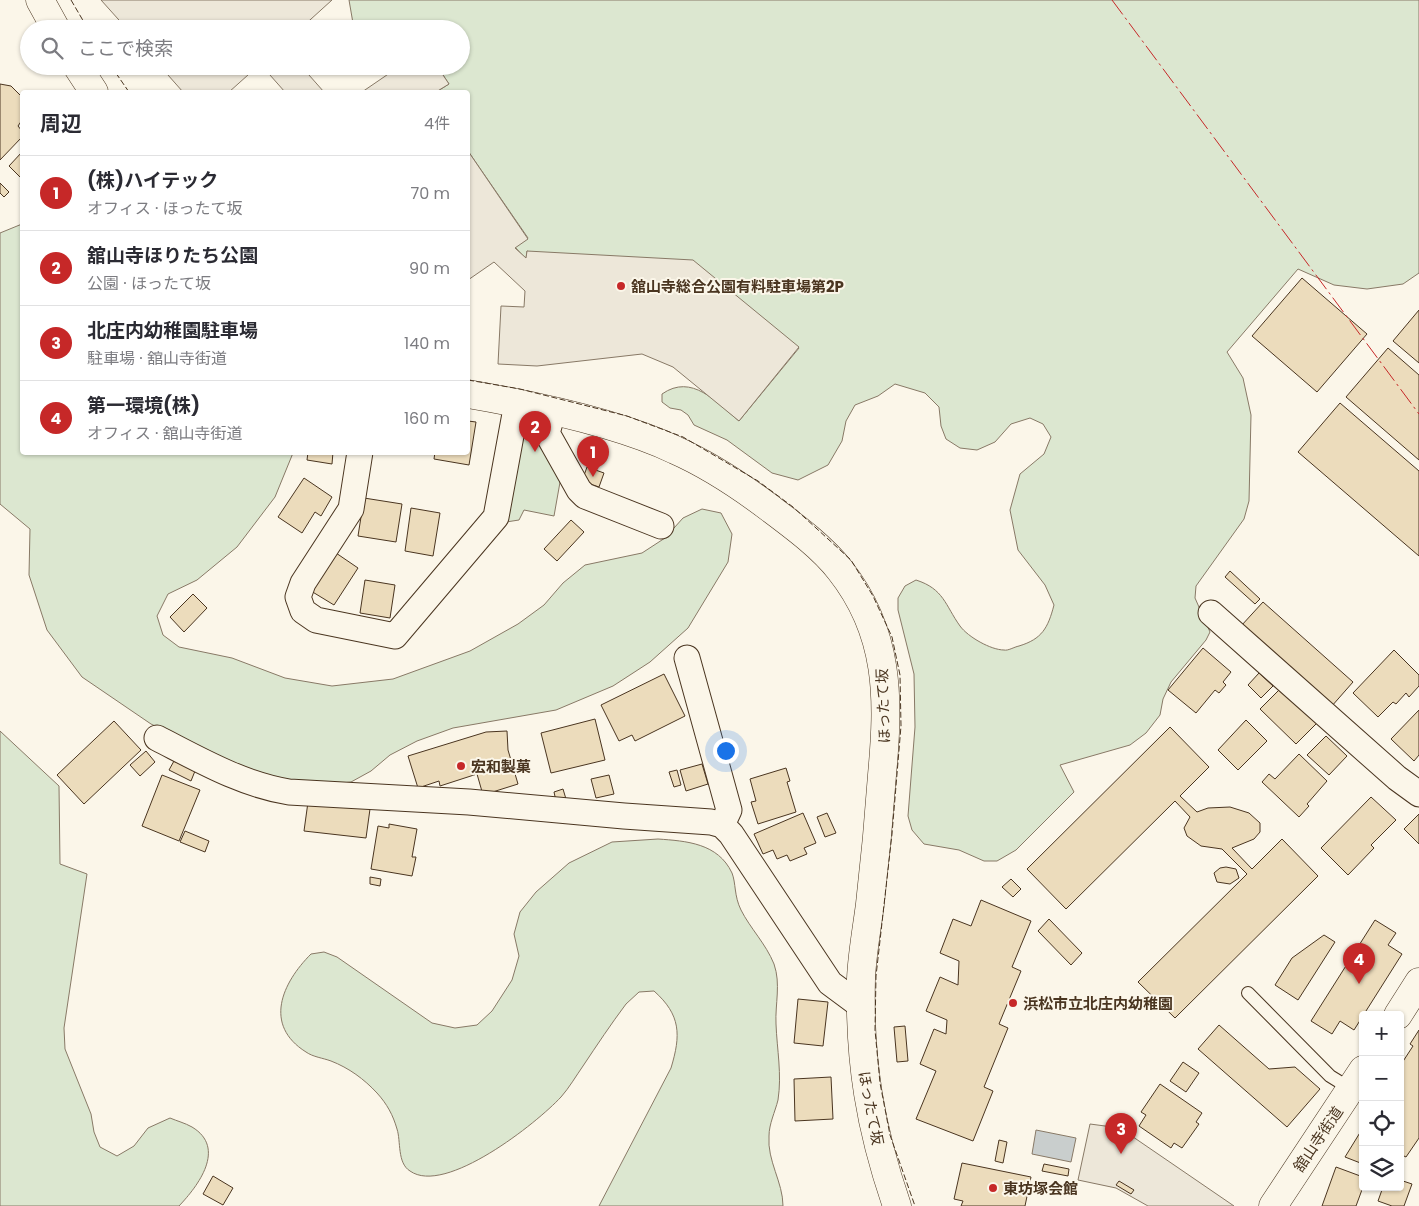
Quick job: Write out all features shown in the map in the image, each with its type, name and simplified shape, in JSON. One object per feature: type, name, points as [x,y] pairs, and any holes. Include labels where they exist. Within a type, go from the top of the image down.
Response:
[{"type":"street","points":[[40,0],[51,20]]},
{"type":"street","points":[[83,75],[93,90]]},
{"type":"street","name":"ほったて坂","points":[[470,394],[553,412],[648,438],[677,450],[750,493],[784,519],[840,570],[861,603],[878,642],[885,677],[886,726],[878,833],[861,975],[865,1085],[876,1139],[897,1206]]},
{"type":"street","points":[[360,455],[352,509],[303,583],[298,597],[304,611],[316,620],[395,636],[496,517],[517,403]]},
{"type":"street","points":[[553,412],[547,433],[584,496],[661,526]]},
{"type":"street","points":[[1211,613],[1397,778],[1419,794]]},
{"type":"street","points":[[687,658],[729,810],[722,825]]},
{"type":"street","points":[[157,738],[237,778],[262,787],[289,792],[469,802],[711,822],[722,825],[731,834],[830,983],[861,1006]]},
{"type":"street","points":[[1401,1011],[1419,982]]},
{"type":"street","name":"舘山寺街道","points":[[1273,1206],[1357,1080]]},
{"type":"lane","points":[[1248,993],[1330,1076],[1357,1080]]},
{"type":"green space","points":[[349,0],[1419,0],[1419,273],[1403,284],[1367,289],[1334,285],[1298,269],[1227,352],[1243,378],[1251,415],[1249,501],[1244,519],[1196,586],[1195,598],[1210,632],[1206,640],[1171,682],[1163,699],[1160,715],[1146,733],[1130,745],[1060,765],[1074,792],[1016,850],[997,861],[984,861],[959,850],[924,844],[912,830],[908,816],[915,727],[914,674],[898,610],[898,598],[905,586],[916,580],[933,588],[943,598],[960,626],[968,634],[993,648],[1007,650],[1027,643],[1039,636],[1049,620],[1054,605],[1045,585],[1018,550],[1010,510],[1020,474],[1044,454],[1051,437],[1043,424],[1030,418],[1011,424],[995,442],[977,450],[960,448],[946,439],[941,426],[939,407],[925,393],[895,384],[878,396],[855,405],[846,421],[842,441],[828,465],[798,480],[772,473],[727,440],[694,425],[688,415],[681,410],[670,408],[662,402],[662,394],[673,388],[693,388],[703,392],[739,421],[799,348],[527,251],[526,259],[515,247],[528,238],[470,154],[470,90],[439,90],[449,84],[443,75],[470,75],[470,20],[352,20]]},
{"type":"green space","points":[[20,225],[20,455],[292,455],[275,497],[237,547],[197,580],[168,594],[157,616],[163,635],[179,647],[232,658],[285,678],[332,686],[393,679],[470,651],[518,624],[544,605],[563,583],[585,565],[642,553],[665,538],[683,518],[702,509],[721,513],[732,534],[728,562],[688,628],[650,662],[613,686],[556,710],[453,728],[417,741],[390,755],[371,771],[351,782],[332,784],[290,781],[241,768],[151,724],[82,677],[47,630],[29,575],[30,529],[0,504],[0,233]]},
{"type":"green space","points":[[534,421],[562,471],[554,516],[524,510],[519,520],[506,522],[522,432]]},
{"type":"green space","points":[[0,731],[59,786],[60,864],[87,874],[64,1028],[65,1049],[91,1114],[94,1132],[100,1147],[117,1156],[134,1146],[148,1128],[170,1118],[192,1127],[202,1136],[207,1145],[208,1156],[201,1178],[179,1206],[0,1206]]},
{"type":"green space","points":[[658,839],[700,845],[718,855],[726,863],[732,873],[737,900],[741,910],[774,964],[777,979],[776,1024],[780,1081],[778,1100],[770,1127],[769,1145],[781,1188],[783,1206],[599,1206],[671,1068],[676,1045],[676,1026],[674,1017],[669,1009],[654,991],[639,992],[626,1004],[564,1093],[532,1123],[490,1153],[467,1165],[445,1174],[426,1176],[410,1171],[403,1163],[394,1119],[377,1093],[344,1067],[306,1052],[293,1041],[285,1029],[281,1017],[285,991],[301,965],[311,954],[324,952],[337,957],[432,1023],[455,1028],[477,1025],[492,1011],[512,980],[519,956],[514,934],[520,912],[536,892],[569,863],[612,842]]},
{"type":"shaded area","points":[[101,0],[332,0],[310,20],[119,20]]},
{"type":"shaded area","points":[[168,75],[248,75],[231,90],[181,90]]},
{"type":"shaded area","points":[[270,75],[309,75],[322,90],[283,90]]},
{"type":"shaded area","points":[[387,75],[443,75],[449,84],[439,90],[365,90]]},
{"type":"shaded area","name":"舘山寺総合公園有料駐車場第2P","points":[[470,154],[528,239],[515,248],[526,258],[527,251],[693,260],[799,347],[739,421],[673,367],[642,354],[537,366],[498,364],[501,306],[524,307],[525,291],[494,262],[470,279]]},
{"type":"shaded area","points":[[1090,1124],[1120,1128],[1234,1206],[1148,1206],[1116,1188],[1078,1180]]},
{"type":"shaded area","points":[[1036,1130],[1076,1138],[1071,1162],[1032,1154]]},
{"type":"building","points":[[0,84],[11,86],[20,95],[20,123],[18,126],[20,128],[20,139],[0,160]]},
{"type":"building","points":[[20,154],[20,177],[9,166]]},
{"type":"building","points":[[0,183],[9,192],[4,197],[0,193]]},
{"type":"building","points":[[1302,278],[1367,334],[1317,392],[1252,336]]},
{"type":"building","points":[[1419,310],[1419,363],[1393,341]]},
{"type":"building","points":[[1388,348],[1419,375],[1419,460],[1346,397]]},
{"type":"building","points":[[1340,403],[1419,471],[1419,556],[1298,452]]},
{"type":"building","points":[[470,421],[476,422],[469,465],[434,459],[435,455],[470,455]]},
{"type":"building","points":[[308,455],[333,455],[332,464],[307,460]]},
{"type":"building","points":[[587,467],[604,473],[599,487],[582,481]]},
{"type":"building","points":[[304,478],[332,497],[321,516],[315,512],[302,533],[278,517]]},
{"type":"building","points":[[364,498],[402,504],[396,542],[358,536]]},
{"type":"building","points":[[411,508],[440,513],[433,556],[405,551]]},
{"type":"building","points":[[571,520],[584,532],[557,561],[544,549]]},
{"type":"building","points":[[336,553],[358,568],[334,605],[311,591]]},
{"type":"building","points":[[1230,571],[1260,599],[1255,604],[1225,577]]},
{"type":"building","points":[[365,580],[395,585],[390,618],[360,613]]},
{"type":"building","points":[[193,594],[207,608],[184,632],[170,617]]},
{"type":"building","points":[[1263,602],[1353,682],[1331,707],[1241,626]]},
{"type":"building","points":[[1203,648],[1231,672],[1223,682],[1226,685],[1219,693],[1215,690],[1196,713],[1168,690]]},
{"type":"building","points":[[1394,650],[1419,675],[1419,686],[1409,697],[1406,693],[1396,704],[1393,702],[1378,717],[1353,693]]},
{"type":"building","points":[[1259,673],[1273,686],[1261,698],[1248,685]]},
{"type":"building","points":[[664,674],[685,716],[635,741],[632,735],[619,741],[601,705]]},
{"type":"building","points":[[1280,689],[1318,722],[1296,744],[1260,709]]},
{"type":"building","points":[[1419,710],[1419,755],[1414,761],[1391,739]]},
{"type":"building","points":[[595,719],[605,760],[551,773],[541,733]]},
{"type":"building","points":[[1246,720],[1267,741],[1238,770],[1218,750]]},
{"type":"building","points":[[114,721],[141,750],[84,804],[57,775]]},
{"type":"building","points":[[1170,727],[1209,767],[1180,796],[1197,812],[1208,808],[1230,807],[1249,813],[1260,823],[1260,832],[1254,839],[1232,848],[1252,869],[1282,839],[1318,876],[1175,1018],[1138,982],[1247,874],[1222,849],[1201,846],[1187,836],[1184,828],[1190,817],[1175,801],[1066,909],[1027,869]]},
{"type":"building","points":[[507,731],[508,750],[518,784],[483,795],[477,774],[440,786],[439,781],[418,788],[408,756],[486,732]]},
{"type":"building","points":[[1326,736],[1347,756],[1329,775],[1307,755]]},
{"type":"building","points":[[146,751],[155,762],[140,776],[130,765]]},
{"type":"building","points":[[1299,754],[1327,781],[1307,804],[1309,806],[1299,817],[1262,782],[1269,774],[1275,779]]},
{"type":"building","points":[[174,761],[195,771],[191,781],[169,770]]},
{"type":"building","points":[[702,764],[708,784],[686,791],[680,770]]},
{"type":"building","points":[[786,768],[790,781],[787,782],[796,812],[758,824],[751,802],[756,801],[750,779]]},
{"type":"building","points":[[677,770],[681,785],[674,787],[669,772]]},
{"type":"building","points":[[162,775],[200,790],[179,841],[142,826]]},
{"type":"building","points":[[609,775],[614,794],[596,798],[591,779]]},
{"type":"building","points":[[563,789],[566,799],[556,801],[554,792]]},
{"type":"building","points":[[1371,797],[1396,820],[1371,845],[1374,848],[1348,875],[1321,848]]},
{"type":"building","points":[[308,802],[370,809],[366,838],[304,831]]},
{"type":"building","points":[[803,813],[816,843],[804,848],[807,854],[790,861],[787,855],[777,859],[773,850],[763,854],[754,834]]},
{"type":"building","points":[[827,813],[836,833],[825,837],[817,817]]},
{"type":"building","points":[[1419,814],[1419,844],[1404,829]]},
{"type":"building","points":[[389,824],[417,829],[412,857],[416,857],[412,876],[371,869],[378,826],[389,828]]},
{"type":"building","points":[[185,831],[209,841],[205,852],[180,842]]},
{"type":"building","points":[[1220,868],[1236,869],[1239,878],[1230,884],[1217,882],[1214,873]]},
{"type":"building","points":[[370,877],[381,879],[380,886],[370,884]]},
{"type":"building","points":[[1011,879],[1021,889],[1013,897],[1002,887]]},
{"type":"building","points":[[981,900],[1031,921],[1012,967],[1021,971],[999,1024],[1008,1028],[984,1087],[993,1091],[973,1141],[916,1119],[936,1071],[920,1064],[934,1029],[946,1034],[947,1020],[926,1011],[940,977],[958,985],[959,961],[940,953],[953,919],[971,926]]},
{"type":"building","points":[[1049,919],[1082,953],[1071,965],[1038,931]]},
{"type":"building","points":[[1375,920],[1396,933],[1388,945],[1402,954],[1366,1011],[1359,1011],[1359,1022],[1354,1030],[1340,1021],[1332,1034],[1311,1021]]},
{"type":"building","points":[[1324,935],[1335,942],[1298,1000],[1275,985],[1292,958]]},
{"type":"building","points":[[798,999],[828,1002],[823,1046],[794,1043]]},
{"type":"building","points":[[1219,1025],[1269,1069],[1295,1067],[1320,1089],[1287,1127],[1198,1049]]},
{"type":"building","points":[[905,1026],[908,1061],[897,1062],[894,1027]]},
{"type":"building","points":[[1419,1030],[1419,1138],[1406,1157],[1404,1156],[1404,1060],[1413,1046],[1410,1044]]},
{"type":"building","points":[[1183,1062],[1199,1073],[1186,1092],[1170,1081]]},
{"type":"building","points":[[831,1077],[833,1119],[795,1121],[794,1079]]},
{"type":"building","points":[[1160,1084],[1202,1113],[1196,1122],[1199,1124],[1182,1148],[1174,1143],[1171,1148],[1139,1126],[1146,1115],[1141,1112]]},
{"type":"building","points":[[1359,1134],[1359,1162],[1345,1157]]},
{"type":"building","points":[[999,1140],[1007,1142],[1003,1163],[995,1161]]},
{"type":"building","name":"東坊塚会館","points":[[962,1163],[1031,1177],[1025,1206],[961,1206],[963,1201],[954,1199]]},
{"type":"building","points":[[1044,1164],[1069,1169],[1068,1176],[1042,1171]]},
{"type":"building","points":[[1336,1167],[1359,1176],[1359,1191],[1362,1191],[1356,1206],[1322,1206]]},
{"type":"building","points":[[213,1176],[233,1188],[223,1205],[203,1194]]},
{"type":"building","points":[[1119,1181],[1134,1190],[1131,1194],[1116,1185]]},
{"type":"building","points":[[1404,1181],[1412,1184],[1404,1206],[1392,1206],[1378,1201],[1382,1191],[1404,1191]]},
{"type":"fence","points":[[71,0],[83,20]]},
{"type":"fence","points":[[117,75],[128,90]]},
{"type":"fence","points":[[470,380],[520,389],[627,416],[683,437],[758,481],[793,507],[851,560],[873,596],[892,637],[900,675],[901,726],[892,834],[876,976],[875,1030],[880,1083],[890,1135],[915,1206]]},
{"type":"power","points":[[1112,0],[1419,414]]},
{"type":"place","name":"舘山寺総合公園有料駐車場第2P","points":[[621,286]]},
{"type":"place","name":"舘山寺ほりたち公園","points":[[535,452]]},
{"type":"place","name":"(株)ハイテック","points":[[593,477]]},
{"type":"place","name":"宏和製菓","points":[[461,766]]},
{"type":"place","name":"第一環境(株)","points":[[1359,984]]},
{"type":"place","name":"浜松市立北庄内幼稚園","points":[[1013,1003]]},
{"type":"place","name":"北庄内幼稚園駐車場","points":[[1121,1154]]},
{"type":"place","name":"東坊塚会館","points":[[993,1188]]}]
